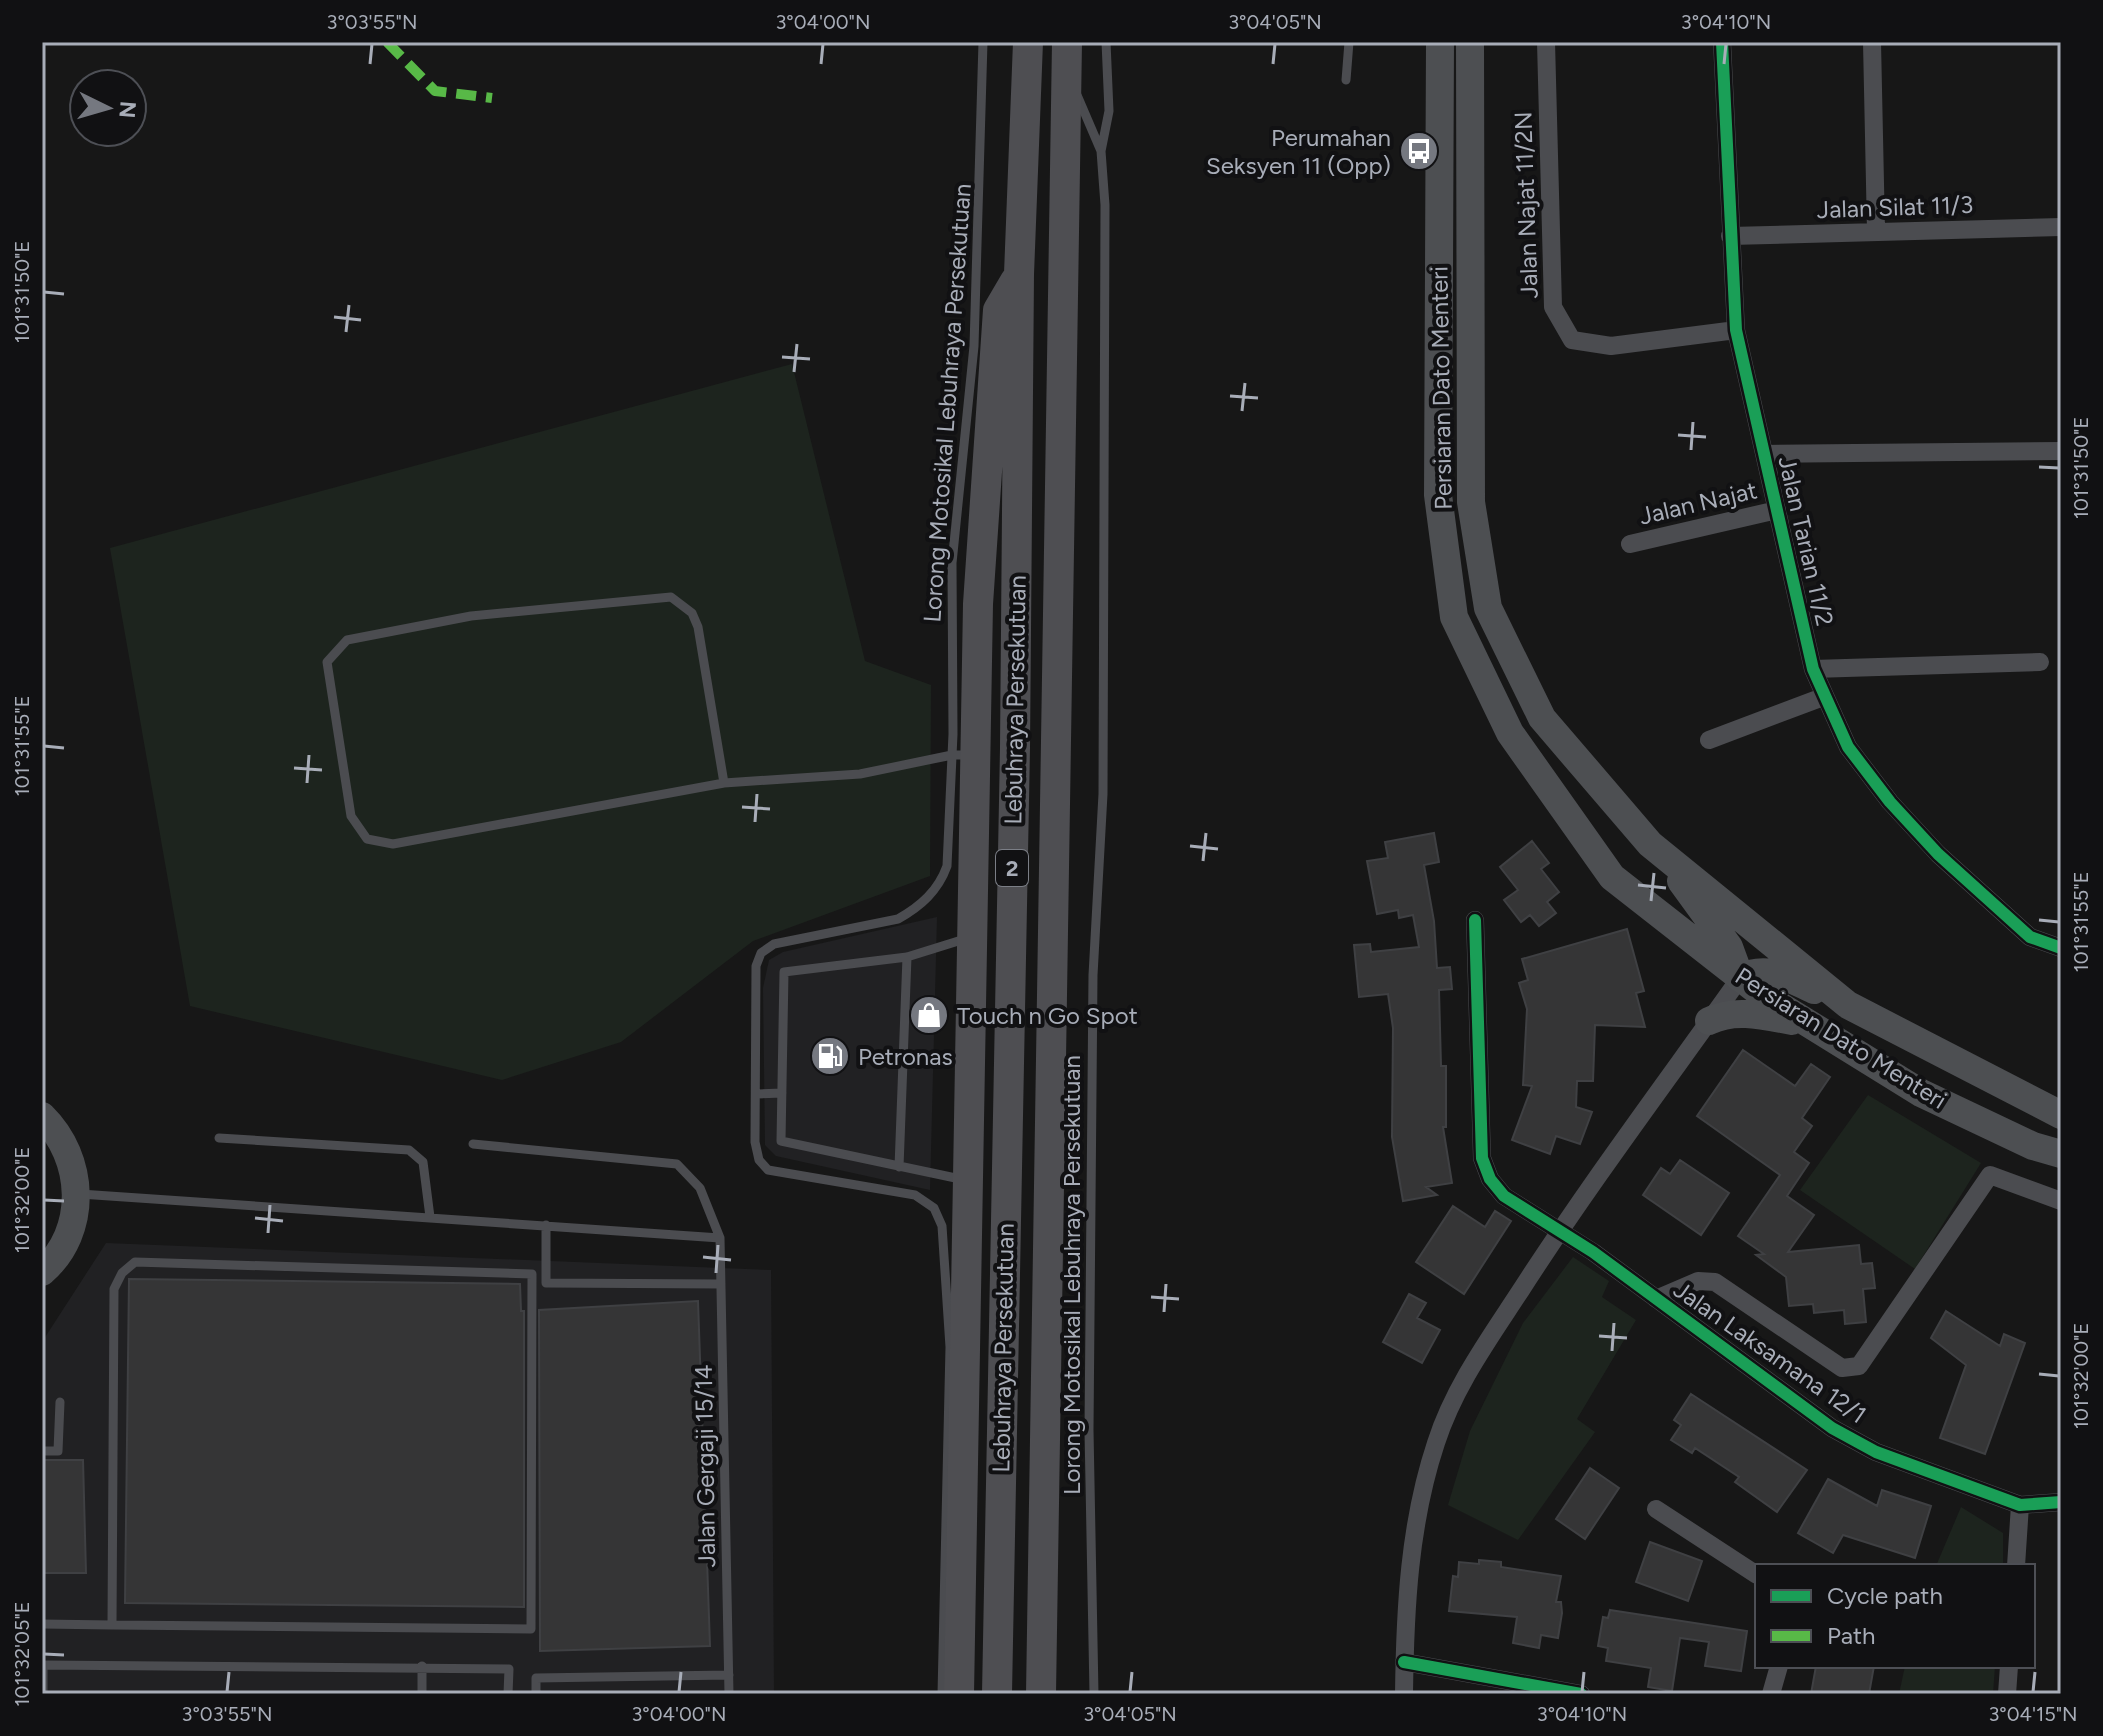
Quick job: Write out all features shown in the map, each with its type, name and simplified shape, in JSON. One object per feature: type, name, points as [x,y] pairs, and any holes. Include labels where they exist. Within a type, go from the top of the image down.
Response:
[{"type":"highway","name":"Lebuhraya Persekutuan","points":[[997,1694],[1015,763],[1019,274],[1028,42]]},
{"type":"highway","name":"Lebuhraya Persekutuan","points":[[1041,1694],[1067,56]]},
{"type":"highway","points":[[959,1694],[971,937],[963,755],[978,604],[998,310],[1019,274]]},
{"type":"main road","name":"Persiaran Dato Menteri","points":[[1440,42],[1438,495],[1454,617],[1510,733],[1612,877],[1740,978],[1921,1093],[2033,1146],[2061,1154]]},
{"type":"main road","name":"Persiaran Dato Menteri","points":[[1470,42],[1471,502],[1488,608],[1542,718],[1662,853],[1848,1005],[2061,1115]]},
{"type":"main road","points":[[1662,853],[1729,947],[1740,978],[1755,970],[1778,973],[1848,1005]]},
{"type":"main road","points":[[1713,957],[1720,972],[1716,1011],[1722,1014],[1756,1014],[1809,1024]]},
{"type":"main road","points":[[42,1116],[56,1129],[72,1160],[77,1193],[71,1230],[53,1262],[42,1272]]},
{"type":"street","name":"Jalan Najat 11/2N","points":[[1546,42],[1553,307],[1572,340],[1611,346],[1736,330]]},
{"type":"street","name":"Jalan Tarian 11/2","points":[[1722,42],[1736,330],[1813,669],[1823,697],[1848,747],[1890,802],[1938,854],[2030,937],[2061,948]]},
{"type":"street","points":[[1872,42],[1876,231]]},
{"type":"street","name":"Jalan Silat 11/3","points":[[1730,236],[2061,227]]},
{"type":"street","points":[[1764,454],[2061,451]]},
{"type":"street","name":"Jalan Najat","points":[[1630,544],[1777,510]]},
{"type":"street","points":[[1813,669],[2040,662]]},
{"type":"street","points":[[1709,740],[1823,697]]},
{"type":"street","name":"Jalan Laksamana 12/1","points":[[1475,920],[1482,1158],[1490,1179],[1504,1196],[1560,1229],[1832,1428],[1876,1452],[2020,1505],[2061,1502]]},
{"type":"street","points":[[1404,1694],[1412,1553],[1435,1445],[1463,1379],[1560,1229],[1740,978]]},
{"type":"street","points":[[1656,1299],[1698,1281],[1715,1282],[1842,1368],[1852,1369],[1859,1366],[1889,1324],[1990,1175],[2061,1201]]},
{"type":"street","points":[[2016,1564],[2020,1505]]},
{"type":"street","points":[[1656,1509],[1755,1574]]},
{"type":"street","points":[[1404,1662],[1581,1694]]},
{"type":"street","points":[[1771,1694],[1778,1668]]},
{"type":"street","points":[[2007,1694],[2009,1668]]},
{"type":"lane","name":"Lorong Motosikal Lebuhraya Persekutuan","points":[[942,1694],[950,1347],[942,1226],[934,1208],[915,1195],[768,1170],[759,1160],[755,1142],[758,1094],[756,966],[761,953],[774,944],[898,919],[916,909],[941,884],[947,866],[963,755],[952,563],[974,346],[983,42]]},
{"type":"lane","name":"Lorong Motosikal Lebuhraya Persekutuan","points":[[1094,1694],[1089,1430],[1093,975],[1103,794],[1105,205],[1101,151],[1109,111],[1106,42]]},
{"type":"lane","points":[[1346,80],[1349,42]]},
{"type":"lane","points":[[1067,56],[1101,151]]},
{"type":"lane","points":[[724,783],[698,627],[692,613],[671,597],[471,616],[347,640],[327,662],[351,816],[367,839],[393,844],[724,783],[860,774],[963,755]]},
{"type":"lane","points":[[969,1181],[781,1141],[784,972],[907,957],[971,937]]},
{"type":"lane","points":[[899,1167],[907,957]]},
{"type":"lane","points":[[758,1094],[782,1093]]},
{"type":"lane","points":[[219,1138],[409,1150],[423,1162],[430,1217]]},
{"type":"lane","name":"Jalan Gergaji 15/14","points":[[473,1144],[677,1164],[700,1188],[720,1238],[729,1694]]},
{"type":"lane","points":[[77,1193],[720,1238]]},
{"type":"lane","points":[[546,1225],[546,1283],[721,1284]]},
{"type":"lane","points":[[42,1624],[112,1625],[531,1629],[532,1274],[135,1262],[122,1273],[114,1289],[112,1625]]},
{"type":"lane","points":[[42,1451],[58,1451],[60,1402]]},
{"type":"lane","points":[[43,1694],[43,1665],[509,1669],[508,1694]]},
{"type":"lane","points":[[422,1666],[422,1694]]},
{"type":"lane","points":[[536,1694],[536,1678],[729,1675]]},
{"type":"shaded area","points":[[792,364],[865,661],[931,685],[930,876],[753,941],[621,1042],[502,1080],[190,1006],[110,548]]},
{"type":"shaded area","points":[[937,917],[930,1190],[776,1156],[765,1145],[763,988],[769,960],[783,952]]},
{"type":"shaded area","points":[[1868,1095],[1981,1163],[1915,1269],[1800,1190]]},
{"type":"shaded area","points":[[106,1243],[771,1270],[774,1694],[42,1694],[42,1342]]},
{"type":"shaded area","points":[[1573,1257],[1609,1281],[1602,1297],[1636,1320],[1577,1419],[1595,1432],[1518,1540],[1448,1505],[1470,1431],[1523,1323]]},
{"type":"shaded area","points":[[1961,1507],[2003,1533],[2003,1564],[1937,1564]]},
{"type":"shaded area","points":[[1905,1668],[1995,1668],[1993,1694],[1899,1694]]},
{"type":"building","points":[[1434,833],[1439,862],[1424,865],[1434,921],[1437,968],[1450,967],[1452,989],[1439,990],[1441,1066],[1446,1066],[1446,1127],[1443,1127],[1452,1183],[1426,1187],[1437,1195],[1403,1201],[1392,1137],[1393,1028],[1388,994],[1359,997],[1354,945],[1370,944],[1371,952],[1419,947],[1413,915],[1399,918],[1398,910],[1377,914],[1367,861],[1388,858],[1385,842]]},
{"type":"building","points":[[1532,841],[1549,863],[1541,869],[1559,892],[1547,902],[1556,913],[1539,926],[1530,915],[1521,922],[1504,900],[1518,890],[1500,867]]},
{"type":"building","points":[[1627,929],[1644,991],[1636,993],[1645,1027],[1595,1025],[1593,1081],[1577,1081],[1576,1107],[1592,1112],[1580,1144],[1556,1136],[1550,1154],[1512,1140],[1532,1086],[1523,1085],[1527,1009],[1519,983],[1528,980],[1522,959]]},
{"type":"building","points":[[1743,1050],[1795,1086],[1811,1064],[1830,1077],[1802,1118],[1812,1126],[1794,1152],[1809,1163],[1787,1196],[1814,1215],[1788,1252],[1859,1245],[1861,1264],[1872,1263],[1875,1288],[1863,1289],[1866,1322],[1845,1324],[1844,1310],[1814,1313],[1813,1304],[1789,1306],[1786,1277],[1756,1255],[1764,1254],[1738,1236],[1780,1175],[1697,1116]]},
{"type":"building","points":[[1680,1160],[1729,1193],[1701,1235],[1643,1195],[1661,1168],[1670,1174]]},
{"type":"building","points":[[1453,1206],[1485,1227],[1495,1211],[1511,1221],[1464,1294],[1416,1262]]},
{"type":"building","points":[[129,1279],[520,1284],[521,1311],[524,1311],[524,1607],[125,1603]]},
{"type":"building","points":[[1409,1294],[1426,1303],[1417,1318],[1440,1330],[1422,1363],[1383,1342]]},
{"type":"building","points":[[698,1301],[710,1646],[540,1651],[539,1310]]},
{"type":"building","points":[[1946,1311],[2000,1346],[2004,1334],[2025,1343],[1985,1454],[1940,1438],[1966,1365],[1931,1338]]},
{"type":"building","points":[[1691,1394],[1807,1470],[1777,1512],[1735,1482],[1739,1477],[1695,1448],[1692,1453],[1671,1440],[1681,1425],[1674,1420]]},
{"type":"building","points":[[42,1460],[83,1460],[86,1573],[42,1573]]},
{"type":"building","points":[[1590,1468],[1619,1488],[1585,1539],[1556,1519]]},
{"type":"building","points":[[1828,1479],[1877,1506],[1882,1490],[1931,1506],[1915,1558],[1843,1535],[1833,1553],[1798,1533]]},
{"type":"building","points":[[1650,1542],[1702,1561],[1688,1601],[1636,1582]]},
{"type":"building","points":[[1479,1560],[1501,1562],[1501,1567],[1561,1576],[1556,1602],[1561,1602],[1562,1613],[1558,1638],[1541,1635],[1539,1648],[1513,1643],[1517,1617],[1449,1611],[1453,1576],[1458,1577],[1459,1562],[1479,1564]]},
{"type":"building","points":[[1610,1610],[1747,1631],[1741,1671],[1705,1666],[1709,1642],[1680,1638],[1672,1691],[1648,1687],[1651,1668],[1606,1661],[1608,1648],[1598,1646],[1603,1617],[1608,1618]]},
{"type":"building","points":[[1816,1668],[1874,1668],[1869,1694],[1811,1694]]},
{"type":"marked path","points":[[387,42],[435,91],[492,98]]},
{"type":"cycle path","points":[[1722,42],[1736,330],[1813,669],[1848,747],[1890,802],[1938,854],[2030,937],[2061,948]]},
{"type":"cycle path","points":[[1475,920],[1482,1158],[1490,1179],[1504,1196],[1593,1252],[1832,1428],[1876,1452],[2020,1505],[2061,1502]]},
{"type":"cycle path","points":[[1404,1662],[1581,1694]]},
{"type":"place","name":"Perumahan Seksyen 11 (Opp)","points":[[1419,151]]},
{"type":"place","name":"Touch n Go Spot","points":[[929,1015]]},
{"type":"place","name":"Petronas","points":[[830,1056]]}]
